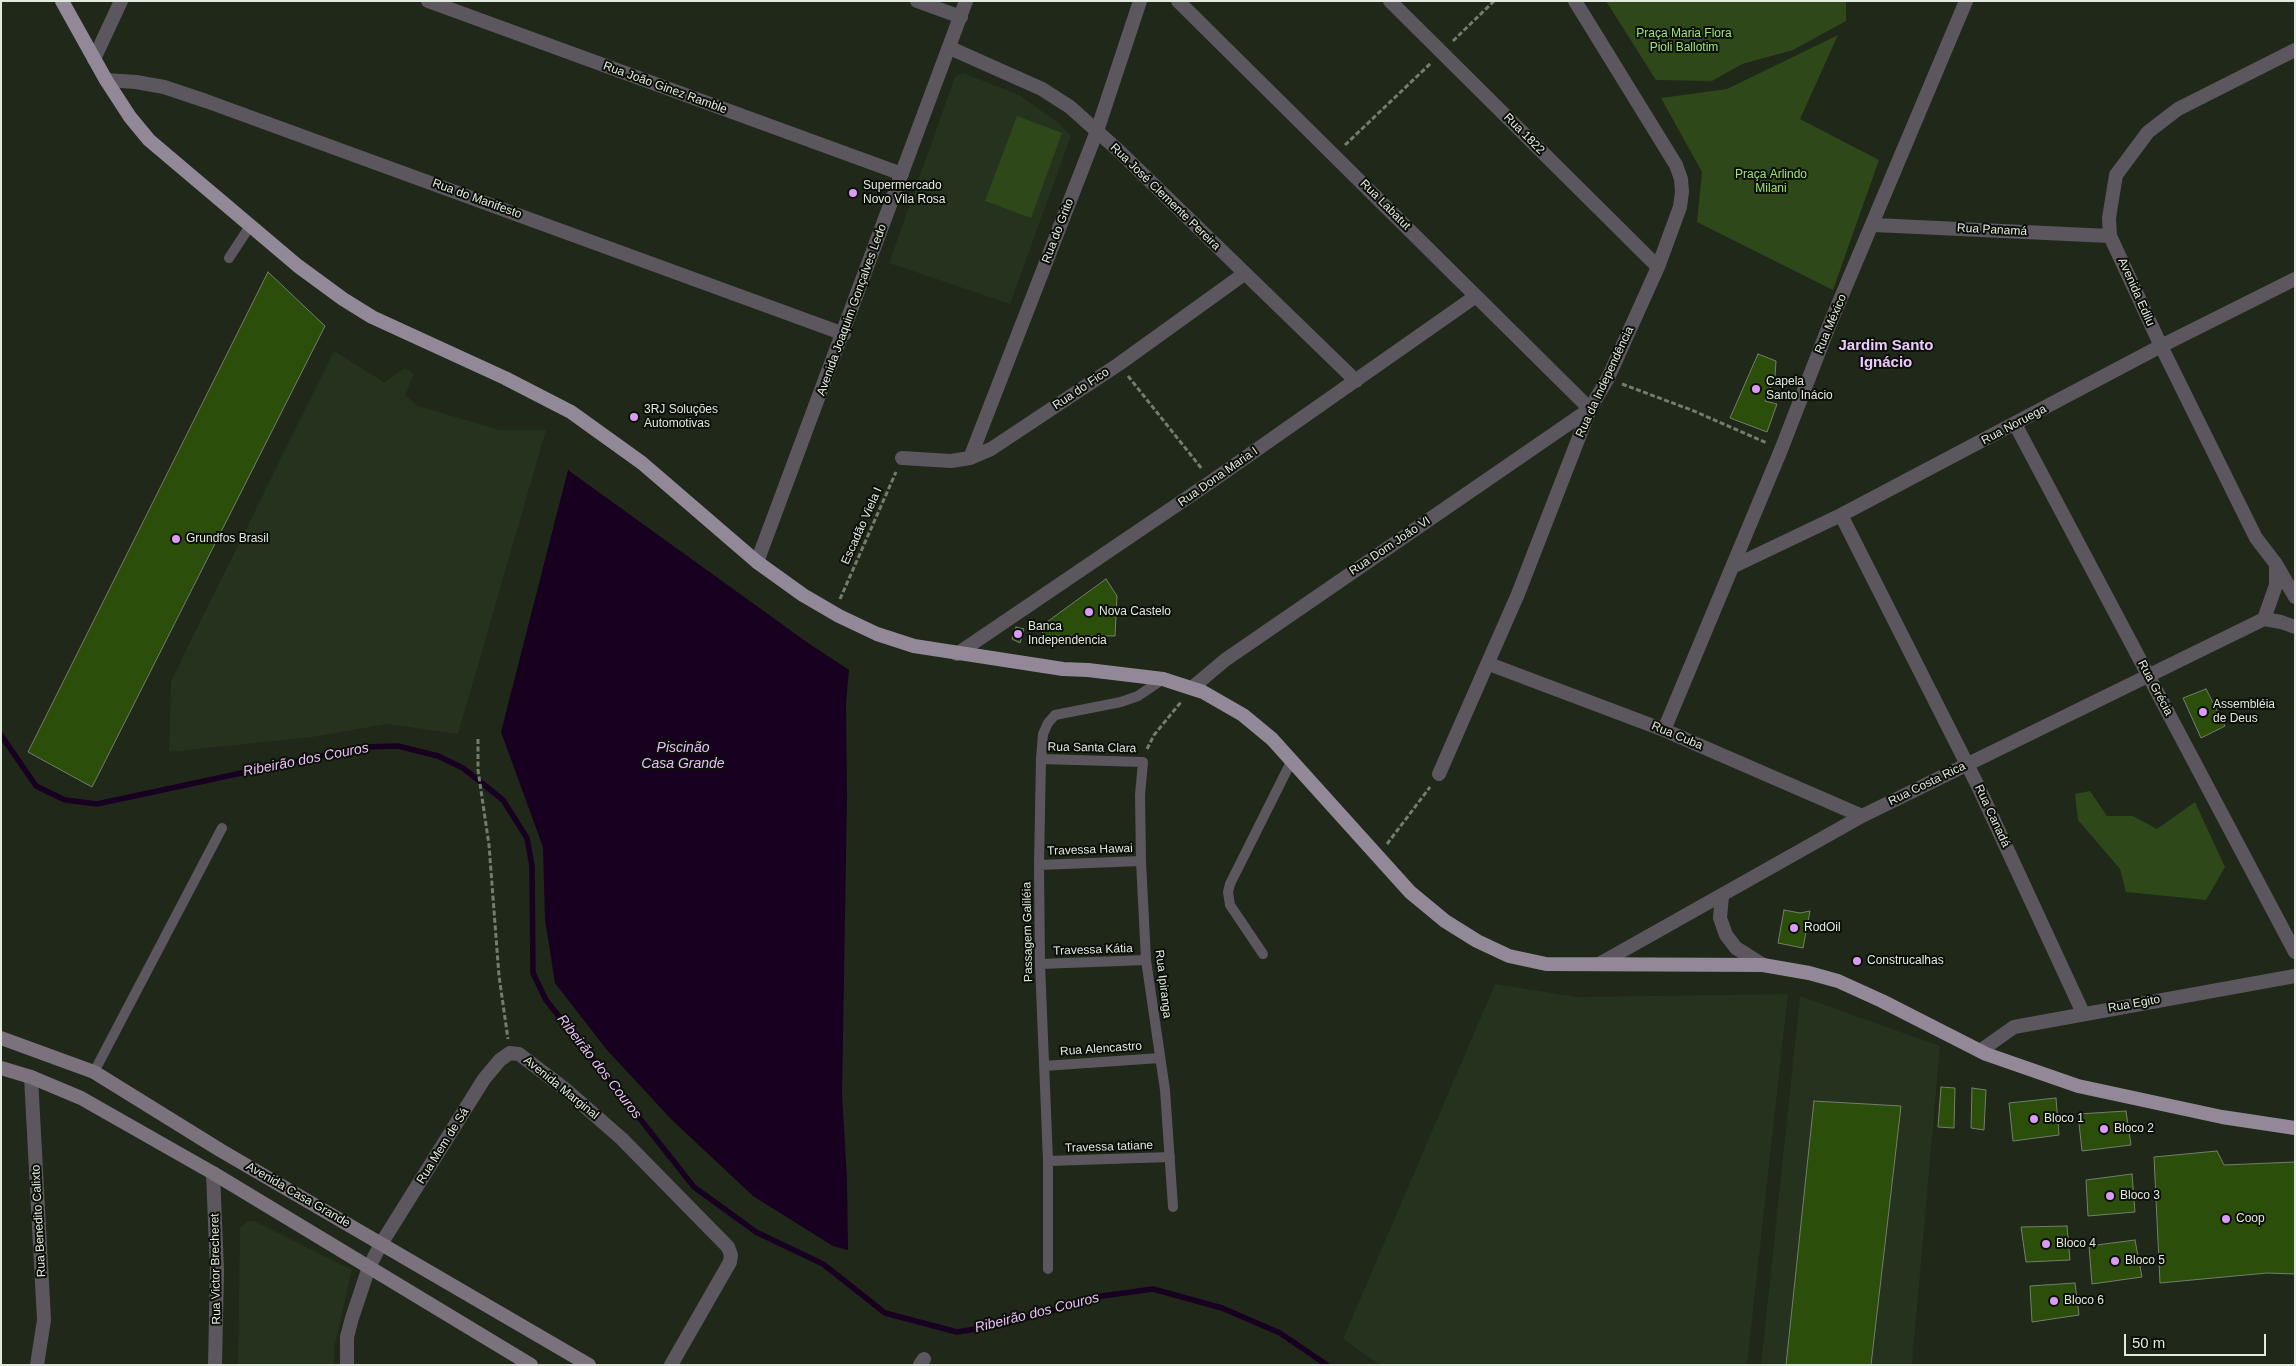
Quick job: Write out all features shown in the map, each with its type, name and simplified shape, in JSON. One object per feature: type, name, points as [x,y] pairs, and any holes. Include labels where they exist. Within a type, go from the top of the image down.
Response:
[{"type":"main road","points":[[62,1],[106,80],[130,117],[149,140],[250,226],[343,299],[372,317],[505,378],[571,412],[642,462],[757,562],[818,604],[877,634],[914,646],[958,654],[1062,669],[1088,670],[1163,679],[1193,687],[1243,715],[1272,739],[1292,760],[1410,892],[1445,921],[1478,941],[1509,956],[1546,964],[1763,965],[1838,981],[1934,1026],[1980,1051],[2078,1086],[2222,1116],[2295,1128]]},
{"type":"main road","name":"Avenida Casa Grande","points":[[1,1038],[94,1072],[220,1150],[589,1365]]},
{"type":"main road","name":"Avenida Casa Grande","points":[[1,1068],[31,1077],[81,1098],[370,1267],[531,1365]]},
{"type":"street","points":[[94,58],[121,1]]},
{"type":"street","name":"Rua João Ginez Ramble","points":[[428,1],[902,174]]},
{"type":"street","points":[[917,1],[961,17]]},
{"type":"street","name":"Avenida Joaquim Gonçalves Ledo","points":[[757,562],[844,334],[966,1]]},
{"type":"street","name":"Rua do Grito","points":[[970,458],[1097,130],[1140,1]]},
{"type":"street","name":"Rua Labatut","points":[[1178,1],[1590,408]]},
{"type":"street","name":"Rua 1822","points":[[1390,1],[1658,267]]},
{"type":"street","name":"Rua da Independência","points":[[1439,774],[1490,664],[1590,408],[1608,378],[1658,267],[1680,207],[1681,179],[1676,165],[1574,1]]},
{"type":"street","name":"Rua México","points":[[1664,730],[1781,450],[1829,326],[1874,225],[1966,1]]},
{"type":"street","name":"Rua José Clemente Pereira","points":[[950,48],[1042,89],[1070,108],[1097,130],[1356,381]]},
{"type":"street","name":"Avenida Edilu","points":[[2295,50],[2178,109],[2148,132],[2116,175],[2109,218],[2110,236],[2160,346],[2256,538],[2276,564],[2295,597]]},
{"type":"street","name":"Rua do Manifesto","points":[[106,80],[136,82],[164,87],[206,101],[844,334]]},
{"type":"street","name":"Rua Panamá","points":[[1874,225],[2110,236]]},
{"type":"street","name":"Rua do Fico","points":[[902,458],[951,461],[970,458],[991,449],[1118,364],[1244,274]]},
{"type":"street","name":"Rua Noruega","points":[[1732,567],[1841,515],[2160,346],[2295,279]]},
{"type":"street","name":"Rua Dona Maria I","points":[[958,654],[1212,481],[1476,296]]},
{"type":"street","name":"Rua Dom João VI","points":[[1193,687],[1225,660],[1590,408]]},
{"type":"street","name":"Rua Grécia","points":[[2015,424],[2295,952]]},
{"type":"street","name":"Rua Canadá","points":[[1841,515],[1967,764],[2083,1013]]},
{"type":"street","points":[[2276,564],[2276,585],[2264,619],[2295,627]]},
{"type":"street","name":"Rua Costa Rica","points":[[1599,964],[1862,816],[2264,619]]},
{"type":"street","name":"Rua Cuba","points":[[1490,664],[1664,730],[1862,816]]},
{"type":"street","points":[[1722,896],[1720,918],[1726,935],[1736,948],[1763,965]]},
{"type":"street","name":"Rua Egito","points":[[1980,1051],[2014,1027],[2295,976]]},
{"type":"street","name":"Rua Mem de Sá","points":[[370,1267],[381,1244],[484,1079],[500,1060],[510,1052]]},
{"type":"street","name":"Avenida Marginal","points":[[510,1052],[518,1054],[565,1089],[622,1139],[728,1247],[731,1255],[725,1273],[671,1365]]},
{"type":"street","name":"Rua Benedito Calixto","points":[[31,1077],[44,1320],[37,1365]]},
{"type":"street","name":"Rua Victor Brecheret","points":[[213,1174],[217,1271],[215,1365]]},
{"type":"street","points":[[347,1365],[347,1337],[358,1298],[370,1267]]},
{"type":"lane","points":[[229,258],[250,226]]},
{"type":"lane","name":"Passagem Galiléia","points":[[1048,1269],[1048,1161],[1040,964],[1039,864],[1043,734],[1048,723],[1055,715],[1122,702],[1138,696],[1163,679]]},
{"type":"lane","name":"Rua Santa Clara","points":[[1041,760],[1143,762]]},
{"type":"lane","points":[[1262,954],[1230,905],[1228,892],[1230,884],[1292,760]]},
{"type":"lane","name":"Rua Ipiranga","points":[[1143,762],[1140,795],[1146,960],[1165,1090],[1173,1207]]},
{"type":"lane","points":[[94,1072],[222,828]]},
{"type":"lane","name":"Travessa Hawai","points":[[1039,864],[1141,861]]},
{"type":"lane","name":"Travessa Kátia","points":[[1040,964],[1146,960]]},
{"type":"lane","name":"Rua Alencastro","points":[[1044,1066],[1160,1058]]},
{"type":"lane","name":"Travessa tatiane","points":[[1048,1161],[1170,1158]]},
{"type":"path","points":[[1335,155],[1494,1]]},
{"type":"path","points":[[1118,364],[1212,481]]},
{"type":"path","points":[[1608,378],[1694,411],[1781,450]]},
{"type":"path","name":"Escadão Viela I","points":[[838,602],[902,458]]},
{"type":"path","points":[[1143,762],[1154,735],[1193,687]]},
{"type":"path","name":"Avenida Marginal","points":[[478,739],[478,770],[489,845],[499,976],[510,1052]]},
{"type":"path","points":[[1387,845],[1439,774]]},
{"type":"shaded area","points":[[963,73],[1019,95],[1060,124],[1071,136],[1010,304],[889,263],[955,77]]},
{"type":"shaded area","points":[[334,351],[384,382],[405,368],[414,374],[405,395],[418,406],[500,430],[546,430],[458,734],[387,724],[312,737],[169,752],[171,681]]},
{"type":"shaded area","points":[[1495,984],[1577,997],[1788,994],[1747,1365],[1380,1365],[1343,1339]]},
{"type":"shaded area","points":[[1800,996],[1940,1046],[1912,1365],[1761,1365]]},
{"type":"shaded area","points":[[248,1221],[254,1221],[352,1270],[334,1348],[334,1365],[238,1365],[240,1228]]},
{"type":"green space","name":"Praça Maria Flora Pioli Ballotim","points":[[1606,1],[1846,1],[1846,21],[1793,50],[1742,64],[1712,81],[1656,80]]},
{"type":"green space","name":"Praça Arlindo Milani","points":[[1838,35],[1800,119],[1879,160],[1833,290],[1697,222],[1702,172],[1661,98],[1727,89]]},
{"type":"green space","points":[[1017,116],[1062,133],[1031,218],[985,201]]},
{"type":"green space","points":[[2090,791],[2107,816],[2133,816],[2157,829],[2195,802],[2225,867],[2206,900],[2126,892],[2120,869],[2078,820],[2075,794]]},
{"type":"water","name":"Piscinão Casa Grande","points":[[568,470],[808,643],[849,670],[846,702],[847,796],[842,1095],[847,1179],[848,1250],[833,1246],[753,1196],[671,1119],[607,1050],[555,983],[545,919],[543,847],[501,732]]},
{"type":"building","name":"Grundfos Brasil","points":[[268,272],[325,326],[92,787],[28,752]]},
{"type":"building","name":"Capela Santo Inácio","points":[[1758,354],[1776,361],[1775,377],[1765,401],[1777,404],[1767,432],[1730,418]]},
{"type":"building","name":"Nova Castelo","points":[[1106,579],[1117,596],[1115,636],[1044,636],[1040,627]]},
{"type":"building","name":"Banca Independencia","points":[[1016,627],[1024,629],[1020,643],[1012,639]]},
{"type":"building","name":"Assembléia de Deus","points":[[2206,689],[2225,726],[2201,738],[2183,698]]},
{"type":"building","name":"RodOil","points":[[1784,910],[1800,913],[1810,911],[1803,948],[1778,943]]},
{"type":"building","points":[[1941,1087],[1955,1088],[1954,1128],[1938,1127]]},
{"type":"building","points":[[1972,1088],[1986,1090],[1984,1130],[1971,1128]]},
{"type":"building","name":"Bloco 1","points":[[2056,1098],[2059,1135],[2013,1141],[2009,1103]]},
{"type":"building","points":[[1814,1101],[1901,1106],[1871,1365],[1786,1365]]},
{"type":"building","name":"Bloco 2","points":[[2126,1111],[2131,1145],[2082,1151],[2078,1114]]},
{"type":"building","name":"Coop","points":[[2217,1151],[2224,1165],[2295,1162],[2295,1274],[2267,1273],[2160,1283],[2154,1157]]},
{"type":"building","name":"Bloco 3","points":[[2132,1174],[2135,1212],[2088,1216],[2086,1180]]},
{"type":"building","name":"Bloco 4","points":[[2067,1226],[2070,1260],[2026,1262],[2021,1227]]},
{"type":"building","name":"Bloco 5","points":[[2135,1240],[2142,1277],[2092,1284],[2089,1246]]},
{"type":"building","name":"Bloco 6","points":[[2075,1283],[2079,1315],[2032,1322],[2030,1286]]},
{"type":"waterway","name":"Ribeirão dos Couros","points":[[1,735],[36,786],[65,800],[97,804],[363,747],[398,746],[438,756],[463,768],[503,800],[527,838],[532,866],[533,973],[546,1000],[694,1187],[756,1232],[823,1264],[885,1313],[957,1332],[1002,1325],[1102,1296],[1153,1289],[1222,1308],[1280,1333],[1327,1365]]},
{"type":"place","name":"Supermercado Novo Vila Rosa","points":[[853,193]]},
{"type":"place","name":"Capela Santo Inácio","points":[[1756,389]]},
{"type":"place","name":"3RJ Soluções Automotivas","points":[[634,417]]},
{"type":"place","name":"Grundfos Brasil","points":[[176,539]]},
{"type":"place","name":"Nova Castelo","points":[[1089,612]]},
{"type":"place","name":"Banca Independencia","points":[[1018,634]]},
{"type":"place","name":"Assembléia de Deus","points":[[2203,712]]},
{"type":"place","name":"RodOil","points":[[1794,928]]},
{"type":"place","name":"Construcalhas","points":[[1857,961]]},
{"type":"place","name":"Bloco 1","points":[[2034,1119]]},
{"type":"place","name":"Bloco 2","points":[[2104,1129]]},
{"type":"place","name":"Bloco 3","points":[[2110,1196]]},
{"type":"place","name":"Coop","points":[[2226,1219]]},
{"type":"place","name":"Bloco 4","points":[[2046,1244]]},
{"type":"place","name":"Bloco 5","points":[[2115,1261]]},
{"type":"place","name":"Bloco 6","points":[[2054,1301]]},
{"type":"district","name":"Jardim Santo Ignácio","points":[[1886,354]]}]
